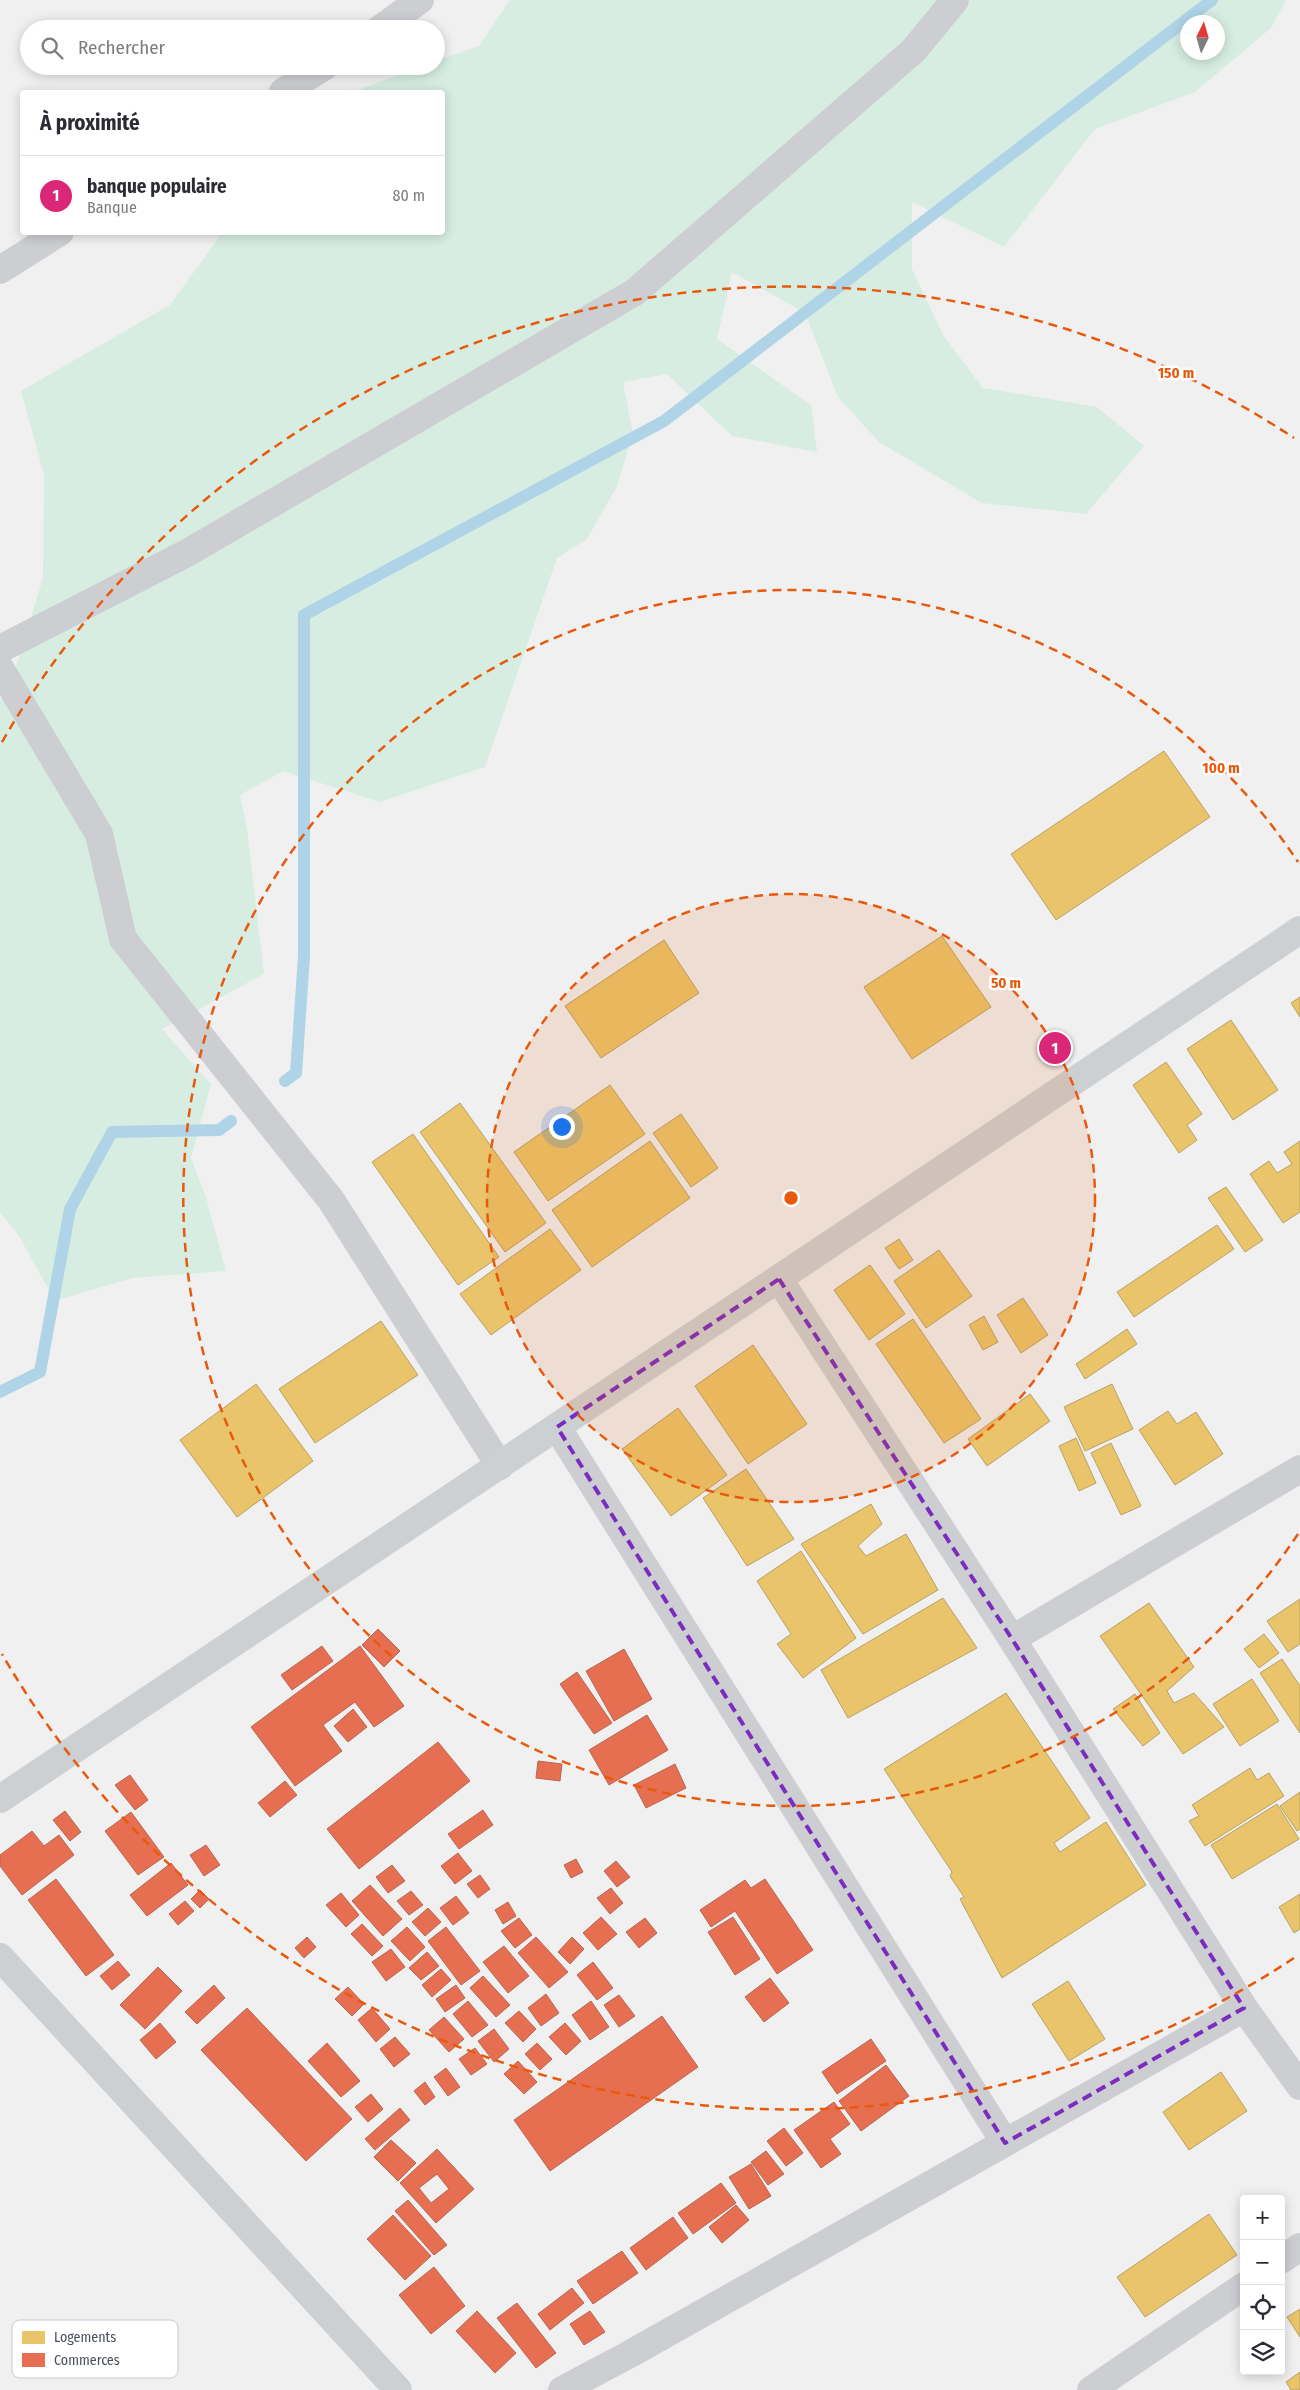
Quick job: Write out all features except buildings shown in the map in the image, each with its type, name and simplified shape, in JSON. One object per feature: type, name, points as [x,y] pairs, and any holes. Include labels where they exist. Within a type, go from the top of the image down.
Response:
[{"type":"main road","points":[[0,1799],[1300,930]]},
{"type":"main road","points":[[0,1957],[398,2390]]},
{"type":"street","points":[[392,20],[420,0]]},
{"type":"street","points":[[0,649],[187,552],[635,292],[913,51],[955,0]]},
{"type":"street","points":[[286,90],[310,75]]},
{"type":"street","points":[[0,270],[55,235]]},
{"type":"street","points":[[0,668],[99,834],[123,939],[331,1200],[500,1466]]},
{"type":"street","points":[[779,1279],[1012,1639],[1244,2008],[1300,2086]]},
{"type":"street","points":[[557,1428],[1005,2143]]},
{"type":"street","points":[[1012,1639],[1300,1469]]},
{"type":"street","points":[[562,2390],[639,2349],[1244,2008]]},
{"type":"street","points":[[1285,2257],[1300,2248]]},
{"type":"street","points":[[1090,2390],[1240,2289]]},
{"type":"highlighted area","points":[[779,1279],[1012,1639],[1244,2008],[1005,2143],[557,1427]]},
{"type":"green space","points":[[510,0],[1286,0],[1271,28],[1195,92],[1095,129],[1004,247],[912,202],[912,269],[943,335],[983,388],[1097,407],[1144,446],[1086,514],[982,503],[879,442],[838,397],[805,313],[732,272],[717,339],[811,405],[817,452],[732,436],[667,374],[623,382],[633,434],[617,486],[587,539],[557,558],[485,767],[380,802],[283,771],[240,795],[247,828],[264,974],[162,1029],[211,1084],[191,1158],[206,1197],[226,1271],[132,1278],[55,1301],[19,1236],[0,1212],[0,700],[11,683],[43,578],[44,475],[21,391],[170,305],[221,235],[445,235],[445,90],[360,90],[398,75],[445,75],[445,58],[479,46]]},
{"type":"waterway","points":[[285,1081],[296,1073],[304,956],[304,615],[664,421],[1212,0]]},
{"type":"waterway","points":[[0,1392],[40,1372],[70,1209],[112,1132],[219,1130],[231,1121]]},
{"type":"place","name":"banque populaire","points":[[1055,1048]]}]
